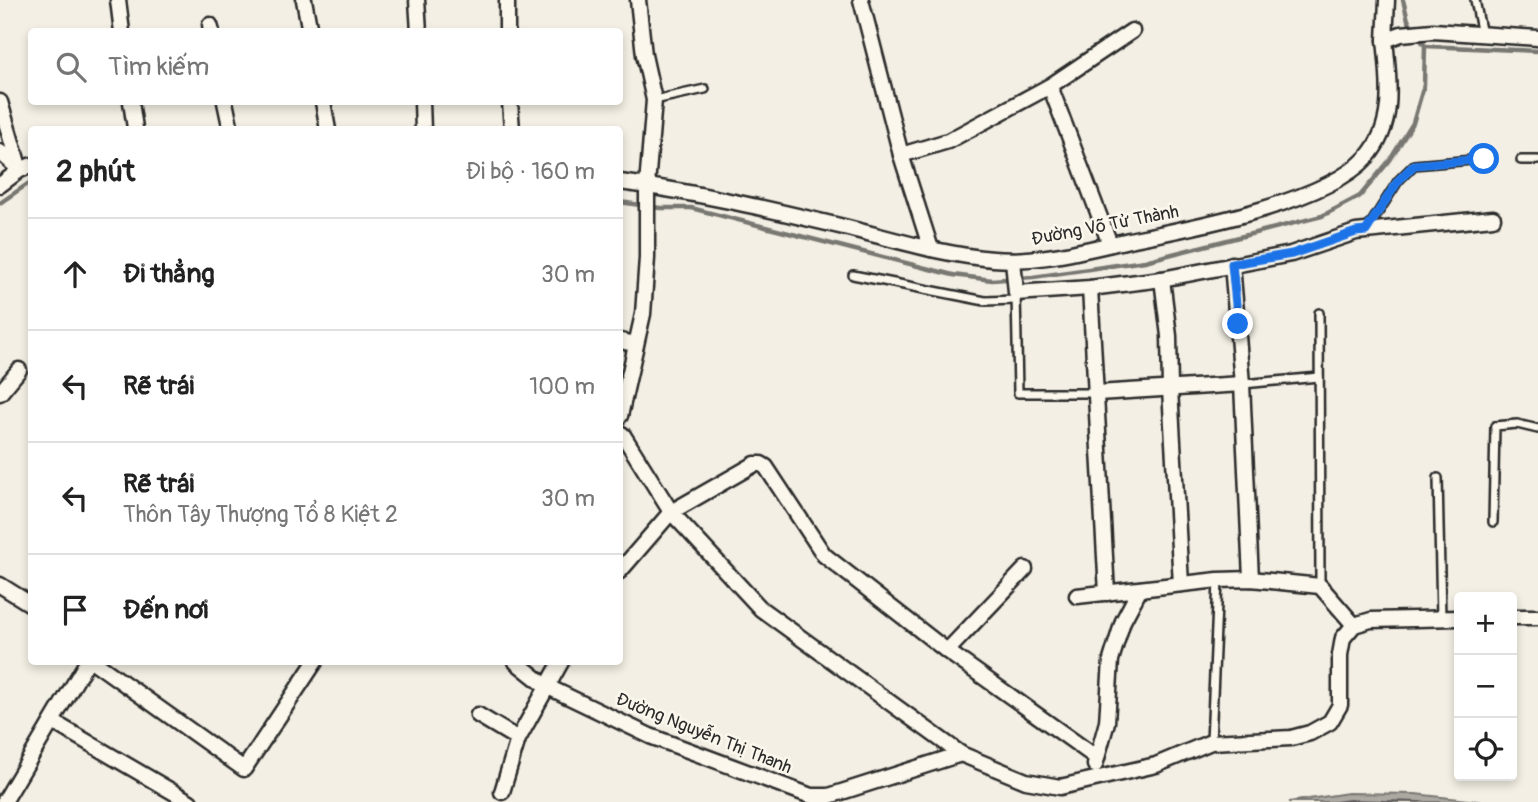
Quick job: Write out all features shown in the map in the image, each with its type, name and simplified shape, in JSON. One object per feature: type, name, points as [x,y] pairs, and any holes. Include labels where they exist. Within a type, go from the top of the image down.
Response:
[{"type":"street","points":[[117,0],[121,28]]},
{"type":"street","points":[[304,0],[309,28]]},
{"type":"street","points":[[417,0],[419,28]]},
{"type":"street","points":[[507,0],[508,28]]},
{"type":"street","points":[[623,402],[643,314],[647,191],[654,100],[643,55],[638,0]]},
{"type":"street","points":[[861,0],[901,155],[931,249]]},
{"type":"street","name":"Đường Võ Tử Thành","points":[[623,183],[647,191],[796,216],[931,249],[990,259],[1013,267],[1042,258],[1211,223],[1308,194],[1347,174],[1367,156],[1382,133],[1390,98],[1385,40],[1387,0]]},
{"type":"street","points":[[901,155],[948,141],[1051,86],[1132,31]]},
{"type":"street","points":[[1385,40],[1401,34],[1433,31],[1538,38]]},
{"type":"street","points":[[1051,86],[1110,244]]},
{"type":"street","points":[[0,102],[26,167]]},
{"type":"street","points":[[132,105],[137,126]]},
{"type":"street","points":[[226,105],[230,126]]},
{"type":"street","points":[[324,105],[327,126]]},
{"type":"street","points":[[422,105],[424,126]]},
{"type":"street","points":[[510,105],[512,126]]},
{"type":"street","points":[[0,152],[26,167]]},
{"type":"street","points":[[0,185],[26,167]]},
{"type":"street","points":[[1013,267],[1016,297],[1163,279],[1292,254],[1356,232],[1493,218]]},
{"type":"street","points":[[1232,264],[1242,384],[1251,579]]},
{"type":"street","points":[[1163,279],[1169,336],[1181,584]]},
{"type":"street","points":[[1090,288],[1107,593]]},
{"type":"street","points":[[623,342],[636,344]]},
{"type":"street","points":[[0,393],[19,370]]},
{"type":"street","points":[[1097,393],[1242,384]]},
{"type":"street","points":[[623,435],[671,512],[761,609],[961,754],[1040,785],[1060,787],[1156,765],[1211,742],[1291,738],[1310,733],[1330,722],[1340,705],[1340,654],[1343,638],[1354,625],[1371,620],[1454,618]]},
{"type":"street","points":[[623,568],[671,512],[755,464],[761,464],[766,467],[824,555],[947,651],[1097,758]]},
{"type":"street","points":[[947,651],[1026,569]]},
{"type":"street","points":[[1077,596],[1218,580],[1251,579],[1320,586],[1354,625]]},
{"type":"street","points":[[0,585],[28,602]]},
{"type":"street","points":[[1091,780],[1107,722],[1111,660],[1123,621],[1140,589]]},
{"type":"street","points":[[1517,617],[1538,617]]},
{"type":"street","points":[[4,802],[85,665]]},
{"type":"street","points":[[98,665],[244,769],[313,665]]},
{"type":"street","name":"Đường Nguyễn Thị Thanh","points":[[520,665],[546,686],[650,736],[820,798],[961,754]]},
{"type":"street","points":[[502,792],[519,739],[559,665]]},
{"type":"street","points":[[478,715],[519,739]]},
{"type":"street","points":[[53,722],[190,802]]},
{"type":"lane","points":[[1475,0],[1482,35]]},
{"type":"lane","points":[[654,100],[705,89]]},
{"type":"lane","points":[[1366,231],[1398,181],[1414,165],[1484,159]]},
{"type":"lane","points":[[1521,160],[1538,160]]},
{"type":"lane","points":[[853,275],[985,301],[1016,297],[1018,393],[1097,393]]},
{"type":"lane","points":[[1319,313],[1320,586]]},
{"type":"lane","points":[[1242,384],[1319,377]]},
{"type":"lane","points":[[1493,522],[1495,426],[1517,424],[1538,429]]},
{"type":"lane","points":[[1438,478],[1441,619]]},
{"type":"lane","points":[[1211,742],[1218,580]]},
{"type":"water","points":[[1348,793],[1415,794],[1486,802],[1289,802]]},
{"type":"waterway","points":[[623,202],[660,208],[691,208],[953,275],[992,280],[1145,261],[1322,216],[1360,196],[1390,160],[1413,123],[1424,85],[1425,46],[1408,20],[1403,0]]},
{"type":"waterway","points":[[1425,46],[1538,51]]},
{"type":"waterway","points":[[0,203],[28,184]]},
{"type":"route","points":[[1238,324],[1232,264],[1292,254],[1366,231],[1398,181],[1414,165],[1484,159]]}]
